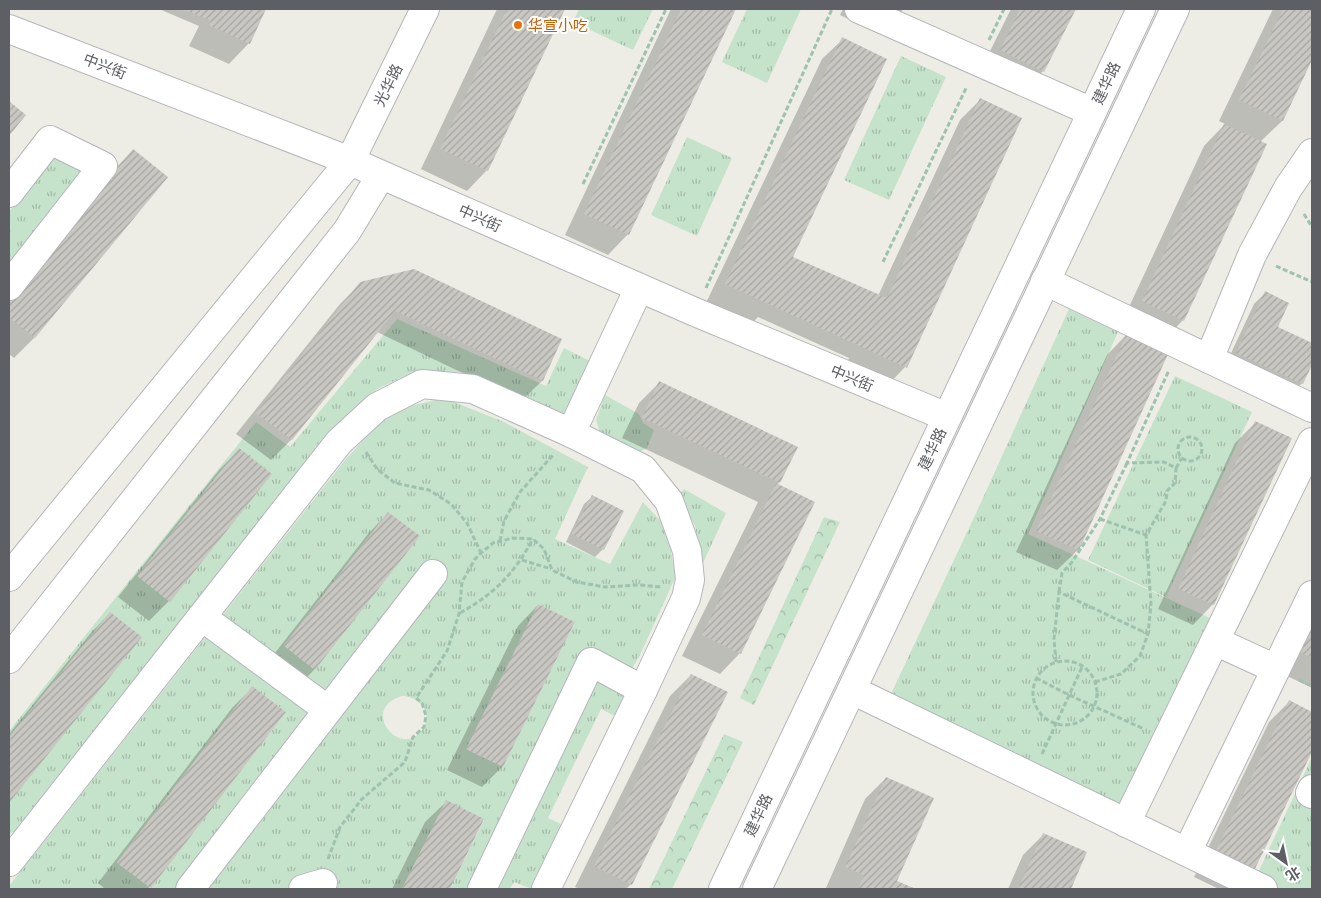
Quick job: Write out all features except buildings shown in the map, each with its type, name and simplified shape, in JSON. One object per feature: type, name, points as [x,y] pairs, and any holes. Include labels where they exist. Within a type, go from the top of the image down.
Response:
[{"type":"street","name":"光华路","points":[[9,577],[350,161],[425,9]]},
{"type":"street","points":[[859,9],[1092,112]]},
{"type":"street","name":"建华路","points":[[723,889],[1141,9]]},
{"type":"street","name":"建华路","points":[[757,889],[1175,9]]},
{"type":"street","name":"中兴街","points":[[9,29],[350,161],[639,288],[947,417]]},
{"type":"street","points":[[9,193],[50,140],[103,166],[9,286]]},
{"type":"street","points":[[1210,359],[1252,255],[1288,188],[1312,153]]},
{"type":"street","points":[[9,659],[346,231],[381,175]]},
{"type":"street","points":[[1045,281],[1312,408]]},
{"type":"street","points":[[571,433],[639,288]]},
{"type":"street","points":[[9,862],[339,442],[377,407],[422,384],[473,388],[644,469],[670,501],[687,551],[690,580],[686,598],[546,889]]},
{"type":"street","points":[[1126,823],[1312,442]]},
{"type":"street","points":[[190,889],[432,574]]},
{"type":"street","points":[[1187,852],[1312,594]]},
{"type":"street","points":[[202,617],[328,710]]},
{"type":"street","points":[[1214,641],[1276,670]]},
{"type":"street","points":[[482,889],[591,662],[643,690]]},
{"type":"street","points":[[852,690],[1263,889]]},
{"type":"street","points":[[1312,789],[1310,793],[1312,794]]},
{"type":"path","points":[[583,184],[666,9]]},
{"type":"path","points":[[695,312],[832,9]]},
{"type":"path","points":[[883,262],[1004,9]]},
{"type":"path","points":[[1252,255],[1312,282]]},
{"type":"path","points":[[1056,662],[1054,639],[1062,573],[1072,562],[1100,519],[1180,345]]},
{"type":"path","points":[[353,429],[376,469],[395,483],[429,490],[451,504],[466,523],[481,553]]},
{"type":"path","points":[[500,541],[504,521],[520,492],[571,433]]},
{"type":"path","points":[[1190,436],[1198,438],[1203,445],[1200,456],[1194,461],[1182,458],[1178,451],[1179,443],[1190,436]]},
{"type":"path","points":[[1095,682],[1121,674],[1140,656],[1148,634],[1151,604],[1146,535],[1166,501],[1167,490],[1175,483],[1176,468],[1182,458]]},
{"type":"path","points":[[1127,463],[1164,462],[1176,468]]},
{"type":"path","points":[[1100,519],[1146,535]]},
{"type":"path","points":[[313,886],[328,857],[340,827],[362,799],[405,762],[413,737],[424,727],[426,716],[422,704],[416,698],[447,651],[460,614],[462,582],[475,559],[493,543],[513,538],[533,539],[544,549],[552,570]]},
{"type":"path","points":[[460,614],[484,599],[504,581],[522,560],[533,539]]},
{"type":"path","points":[[522,560],[552,570],[577,582],[605,587],[639,585],[664,587],[686,598]]},
{"type":"path","points":[[1059,592],[1148,634]]},
{"type":"path","points":[[1073,661],[1083,665],[1095,682],[1097,693],[1090,713],[1082,720],[1073,724],[1055,724],[1043,717],[1036,708],[1032,693],[1036,678],[1042,669],[1056,662],[1073,661]]},
{"type":"path","points":[[1032,777],[1083,665]]},
{"type":"path","points":[[1036,678],[1166,740]]},
{"type":"green space","points":[[579,9],[653,9],[633,50],[573,22]]},
{"type":"green space","points":[[747,9],[801,9],[767,83],[722,62]]},
{"type":"green space","points":[[901,56],[946,77],[889,200],[844,180]]},
{"type":"green space","points":[[687,137],[732,158],[697,236],[651,215]]},
{"type":"green space","points":[[54,154],[66,154],[84,174],[9,270],[9,212]]},
{"type":"green space","points":[[1069,309],[1118,332],[1028,534],[1212,619],[1116,822],[882,713]]},
{"type":"green space","points":[[397,319],[546,386],[564,348],[592,362],[566,416],[462,372],[418,370],[377,389],[336,425],[211,582],[19,830],[9,834],[9,731],[256,422],[290,447]]},
{"type":"green space","points":[[1175,376],[1252,412],[1166,597],[1088,560]]},
{"type":"green space","points":[[605,395],[639,414],[643,423],[654,430],[647,448],[637,453],[601,435],[596,420]]},
{"type":"green space","points":[[444,398],[504,422],[588,467],[555,539],[610,564],[643,502],[668,529],[675,578],[640,655],[620,689],[630,693],[619,718],[601,709],[548,818],[565,826],[536,889],[514,882],[510,889],[450,889],[484,820],[446,801],[402,889],[9,889],[9,886],[346,459],[379,423],[406,407]],"holes":[[[388,512],[419,537],[315,670],[284,645]],[[538,604],[575,622],[503,767],[466,749]],[[252,686],[286,712],[150,888],[117,862]],[[402,696],[413,698],[422,705],[425,710],[426,721],[424,727],[415,737],[405,739],[396,736],[388,730],[384,721],[384,711],[389,703]]]},
{"type":"green space","points":[[684,489],[726,513],[703,563],[695,526],[678,496]]},
{"type":"green space","points":[[824,517],[840,522],[754,705],[740,698]]},
{"type":"green space","points":[[724,734],[743,742],[672,889],[649,889]]},
{"type":"green space","points":[[1312,757],[1312,889],[1279,889],[1255,879]]},
{"type":"place","name":"华宣小吃","points":[[518,25]]}]
